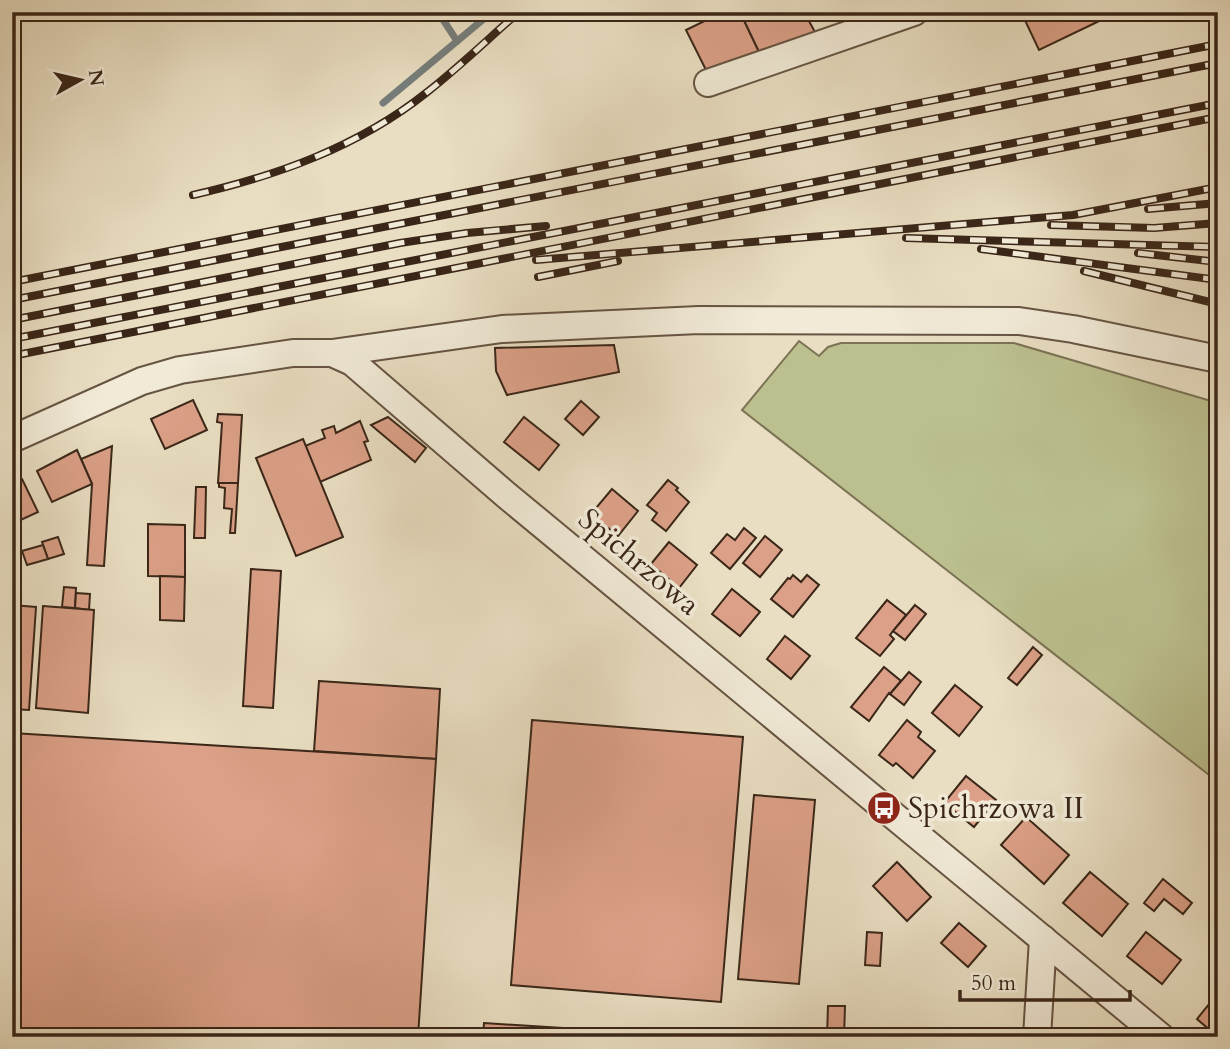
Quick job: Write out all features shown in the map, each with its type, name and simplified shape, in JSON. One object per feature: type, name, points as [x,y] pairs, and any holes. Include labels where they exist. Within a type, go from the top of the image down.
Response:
[{"type":"street","points":[[708,83],[914,12]]},
{"type":"street","points":[[332,354],[502,329],[699,320],[1018,321],[1073,329],[1218,359]]},
{"type":"street","name":"Spichrzowa","points":[[12,439],[131,385],[180,370],[293,353],[332,354],[352,362],[505,494],[1161,1037]]},
{"type":"street","points":[[1037,1037],[1043,939]]},
{"type":"green space","points":[[799,341],[819,356],[828,347],[841,343],[1014,343],[1218,403],[1218,782],[742,410]]},
{"type":"building","points":[[723,12],[740,12],[761,56],[710,78],[686,30]]},
{"type":"building","points":[[740,12],[804,12],[815,32],[761,56]]},
{"type":"building","points":[[1118,12],[1039,50],[1022,14]]},
{"type":"building","points":[[614,345],[619,372],[507,395],[496,371],[495,348]]},
{"type":"building","points":[[193,400],[207,430],[165,449],[151,419]]},
{"type":"building","points":[[581,401],[599,417],[583,435],[565,419]]},
{"type":"building","points":[[218,414],[242,415],[238,483],[218,483],[222,423],[217,422]]},
{"type":"building","points":[[388,417],[426,448],[415,462],[371,425]]},
{"type":"building","points":[[524,417],[559,445],[539,470],[504,442]]},
{"type":"building","points":[[360,421],[368,441],[364,442],[371,460],[320,482],[305,446],[325,438],[322,430],[334,426],[336,433]]},
{"type":"building","points":[[303,439],[343,537],[296,556],[256,458]]},
{"type":"building","points":[[112,446],[104,566],[87,565],[92,484],[81,459]]},
{"type":"building","points":[[77,450],[92,484],[52,502],[37,471]]},
{"type":"building","points":[[22,479],[38,512],[12,524],[12,483]]},
{"type":"building","points":[[668,480],[689,502],[666,531],[652,520],[657,513],[647,505]]},
{"type":"building","points":[[219,483],[238,483],[235,533],[230,533],[232,509],[224,508],[225,488],[219,487]]},
{"type":"building","points":[[196,487],[206,487],[205,538],[194,538]]},
{"type":"building","points":[[612,489],[638,511],[618,536],[591,514]]},
{"type":"building","points":[[148,524],[185,525],[185,577],[148,576]]},
{"type":"building","points":[[744,528],[756,538],[730,569],[711,553],[727,534],[735,540]]},
{"type":"building","points":[[765,536],[782,550],[760,577],[743,563]]},
{"type":"building","points":[[58,537],[64,554],[48,559],[42,542]]},
{"type":"building","points":[[669,542],[697,565],[679,588],[651,564]]},
{"type":"building","points":[[43,545],[48,559],[27,565],[22,551]]},
{"type":"building","points":[[251,569],[281,571],[273,708],[243,706]]},
{"type":"building","points":[[793,575],[801,582],[807,575],[819,585],[793,617],[771,599]]},
{"type":"building","points":[[160,576],[185,577],[184,621],[160,620]]},
{"type":"building","points":[[64,587],[76,588],[75,608],[62,607]]},
{"type":"building","points":[[732,589],[760,612],[740,636],[712,614]]},
{"type":"building","points":[[76,593],[90,594],[89,610],[75,608]]},
{"type":"building","points":[[887,600],[906,615],[890,635],[894,639],[880,656],[856,638]]},
{"type":"building","points":[[12,605],[36,607],[29,710],[12,709]]},
{"type":"building","points":[[915,605],[926,614],[905,640],[893,631]]},
{"type":"building","points":[[43,606],[94,610],[88,713],[36,708]]},
{"type":"building","points":[[785,636],[810,656],[791,679],[767,659]]},
{"type":"building","points":[[1033,647],[1042,655],[1017,685],[1008,678]]},
{"type":"building","points":[[884,667],[901,681],[869,721],[851,707]]},
{"type":"building","points":[[909,672],[921,682],[904,705],[890,694]]},
{"type":"building","points":[[319,681],[440,689],[436,759],[314,751]]},
{"type":"building","points":[[955,685],[982,707],[959,736],[932,713]]},
{"type":"building","points":[[532,720],[743,737],[721,1002],[511,985]]},
{"type":"building","points":[[907,720],[921,732],[918,737],[935,751],[913,778],[896,763],[893,766],[879,755]]},
{"type":"building","points":[[12,733],[436,759],[418,1037],[93,1037],[12,1032]]},
{"type":"building","points":[[966,776],[996,800],[974,827],[944,803]]},
{"type":"building","points":[[754,795],[815,800],[799,984],[738,979]]},
{"type":"building","points":[[1026,817],[1069,855],[1044,884],[1001,845]]},
{"type":"building","points":[[897,862],[931,897],[907,921],[873,886]]},
{"type":"building","points":[[1090,872],[1128,904],[1102,936],[1063,903]]},
{"type":"building","points":[[1163,879],[1192,903],[1183,914],[1164,899],[1154,911],[1144,903]]},
{"type":"building","points":[[959,923],[986,946],[968,967],[941,943]]},
{"type":"building","points":[[867,932],[882,933],[880,966],[865,965]]},
{"type":"building","points":[[1146,932],[1181,960],[1162,984],[1127,956]]},
{"type":"building","points":[[1218,993],[1218,1037],[1197,1019]]},
{"type":"building","points":[[828,1006],[845,1006],[844,1037],[827,1037]]},
{"type":"building","points":[[484,1023],[594,1030],[594,1037],[483,1037]]},
{"type":"waterway","points":[[438,12],[457,41]]},
{"type":"waterway","points":[[383,103],[492,12]]},
{"type":"railway","points":[[193,195],[285,169],[373,129],[426,93],[519,12]]},
{"type":"railway","points":[[12,282],[1218,44]]},
{"type":"railway","points":[[12,300],[1218,63]]},
{"type":"railway","points":[[12,339],[1218,103]]},
{"type":"railway","points":[[12,356],[1218,117]]},
{"type":"railway","points":[[536,260],[1073,215],[1218,187]]},
{"type":"railway","points":[[1148,209],[1218,203]]},
{"type":"railway","points":[[1051,225],[1154,228],[1218,223]]},
{"type":"railway","points":[[12,320],[400,243],[467,233],[546,226]]},
{"type":"railway","points":[[906,238],[1218,247]]},
{"type":"railway","points":[[981,249],[1218,280]]},
{"type":"railway","points":[[1138,253],[1218,262]]},
{"type":"railway","points":[[538,277],[618,261]]},
{"type":"railway","points":[[1084,271],[1218,304]]},
{"type":"place","name":"Spichrzowa II","points":[[884,808]]}]
